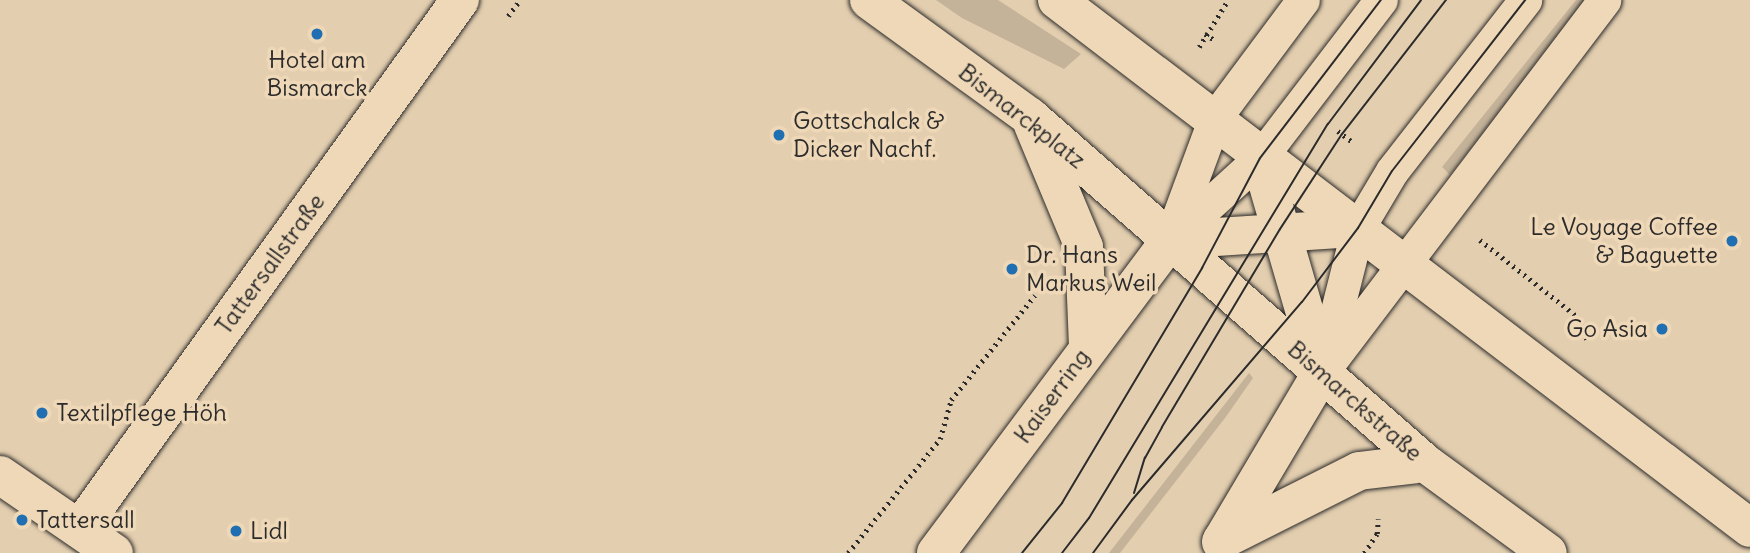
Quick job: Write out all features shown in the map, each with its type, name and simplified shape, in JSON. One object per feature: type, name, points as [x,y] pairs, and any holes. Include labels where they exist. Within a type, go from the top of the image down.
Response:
[{"type":"main road","name":"Tattersallstraße","points":[[81,527],[460,0]]},
{"type":"main road","name":"Bismarckplatz","points":[[869,0],[1030,117],[1170,240]]},
{"type":"main road","points":[[1057,0],[1215,118],[1260,158],[1358,228],[1750,528]]},
{"type":"main road","points":[[1030,117],[1084,247],[1088,347]]},
{"type":"main road","points":[[1217,547],[1322,372],[1260,158]]},
{"type":"main road","points":[[1170,240],[1280,229],[1358,228]]},
{"type":"main road","name":"Kaiserring","points":[[936,553],[1170,240]]},
{"type":"main road","name":"Bismarckstraße","points":[[1170,240],[1425,463],[1548,553]]},
{"type":"main road","points":[[1217,547],[1359,471],[1425,463]]},
{"type":"main road","points":[[0,475],[81,527],[114,553]]},
{"type":"lane","points":[[1170,240],[1215,118],[1303,0]]},
{"type":"lane","points":[[1170,240],[1260,158],[1381,0]]},
{"type":"lane","points":[[1322,372],[1358,228],[1392,170],[1525,0]]},
{"type":"lane","points":[[1322,372],[1604,0]]},
{"type":"path","points":[[1228,0],[1205,34],[1252,68]]},
{"type":"path","points":[[1302,105],[1392,170]]},
{"type":"path","points":[[1443,211],[1578,318],[1592,351]]},
{"type":"path","points":[[848,553],[940,439],[951,400],[1041,286]]},
{"type":"path","points":[[1364,553],[1377,534],[1378,511]]},
{"type":"shaded area","points":[[936,0],[998,0],[1081,54],[1064,69],[962,18]]},
{"type":"shaded area","points":[[1576,0],[1590,0],[1450,175],[1442,167]]},
{"type":"shaded area","points":[[1249,373],[1253,378],[1225,418],[1120,553],[1109,553]]},
{"type":"tram line","points":[[1022,553],[1062,503],[1202,268],[1260,158],[1381,0]]},
{"type":"tram line","points":[[1062,553],[1089,518],[1328,124],[1421,0]]},
{"type":"tram line","points":[[1134,493],[1145,458],[1162,427],[1280,229],[1342,134],[1446,0]]},
{"type":"tram line","points":[[1093,553],[1132,500],[1302,302],[1358,228],[1392,171],[1525,0]]},
{"type":"place","name":"Hotel am Bismarck","points":[[317,34]]},
{"type":"place","name":"Gottschalck & Dicker Nachf.","points":[[779,135]]},
{"type":"place","name":"Le Voyage Coffee & Baguette","points":[[1732,241]]},
{"type":"place","name":"Dr. Hans Markus Weil","points":[[1012,269]]},
{"type":"place","name":"Go Asia","points":[[1662,329]]},
{"type":"place","name":"Textilpflege Höh","points":[[42,413]]},
{"type":"place","name":"Tattersall","points":[[22,520]]},
{"type":"place","name":"Lidl","points":[[236,531]]}]
